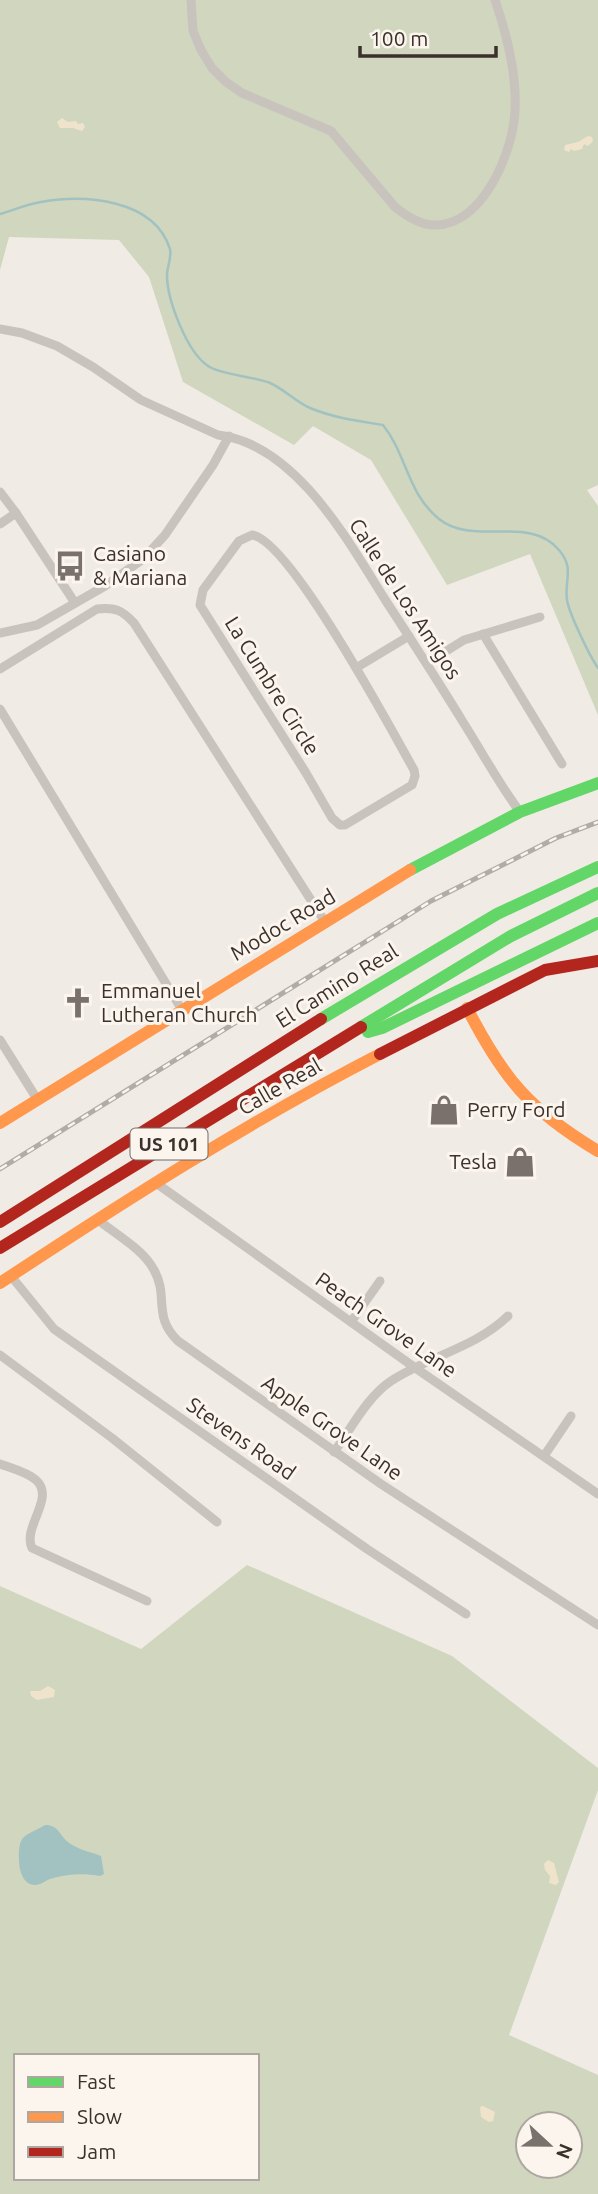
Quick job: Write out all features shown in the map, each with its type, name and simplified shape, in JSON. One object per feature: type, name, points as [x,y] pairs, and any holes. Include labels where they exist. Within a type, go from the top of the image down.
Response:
[{"type":"main road","name":"Modoc Road","points":[[0,1123],[410,870],[520,812],[598,783]]},
{"type":"main road","name":"El Camino Real","points":[[0,1222],[287,1039],[431,951],[567,880],[598,867]]},
{"type":"main road","name":"US 101","points":[[0,1248],[48,1216],[511,936],[598,893]]},
{"type":"main road","points":[[339,1042],[382,1028],[598,923]]},
{"type":"main road","name":"Calle Real","points":[[6,1280],[97,1219],[312,1089],[545,970],[598,961]]},
{"type":"main road","points":[[467,1008],[497,1063],[527,1100],[556,1125],[598,1151]]},
{"type":"street","points":[[191,0],[193,31],[201,50],[212,68],[226,82],[242,93],[331,131],[395,207],[431,225],[452,221],[470,211],[491,186],[510,144],[516,98],[511,61],[495,0]]},
{"type":"street","name":"Calle de Los Amigos","points":[[0,328],[57,346],[141,400],[193,422],[201,421],[220,429],[269,455],[312,493],[329,512],[520,812]]},
{"type":"street","points":[[0,633],[37,625],[143,559],[157,546],[213,465],[229,436]]},
{"type":"street","points":[[0,492],[75,603]]},
{"type":"street","points":[[0,524],[16,513]]},
{"type":"street","name":"La Cumbre Circle","points":[[257,535],[273,547],[300,580],[356,668],[415,776],[412,785],[407,789],[345,825],[340,825],[332,818],[200,605],[203,590],[239,541],[247,536],[257,535]]},
{"type":"street","points":[[0,669],[97,609],[123,611],[134,623],[325,922]]},
{"type":"street","points":[[427,663],[464,640],[540,617]]},
{"type":"street","points":[[483,634],[562,764]]},
{"type":"street","points":[[356,668],[409,636]]},
{"type":"street","points":[[0,709],[182,1010]]},
{"type":"street","points":[[0,1040],[37,1100]]},
{"type":"street","name":"Peach Grove Lane","points":[[156,1183],[598,1494]]},
{"type":"street","name":"Apple Grove Lane","points":[[97,1219],[147,1260],[154,1269],[161,1290],[162,1318],[171,1335],[334,1452],[598,1625]]},
{"type":"street","name":"Stevens Road","points":[[6,1280],[54,1329],[367,1549],[466,1614]]},
{"type":"street","points":[[351,1322],[380,1281]]},
{"type":"street","points":[[334,1452],[379,1391],[414,1367],[482,1337],[508,1315]]},
{"type":"street","points":[[0,1355],[217,1522]]},
{"type":"street","points":[[544,1456],[572,1416]]},
{"type":"street","points":[[0,1464],[34,1477],[40,1485],[42,1499],[29,1540],[32,1548],[147,1601]]},
{"type":"green space","points":[[0,0],[598,0],[598,485],[587,490],[598,506],[598,715],[530,554],[447,585],[371,460],[313,426],[294,445],[183,382],[149,277],[119,240],[9,237],[0,270]]},
{"type":"green space","points":[[247,1565],[452,1656],[598,1768],[598,1790],[509,2035],[598,2075],[598,2194],[0,2194],[0,1586],[141,1649]]},
{"type":"sand","points":[[62,118],[68,122],[83,123],[85,127],[82,131],[60,128],[57,122]]},
{"type":"sand","points":[[592,137],[593,141],[588,146],[584,144],[582,149],[571,149],[569,152],[564,150],[565,145]]},
{"type":"sand","points":[[48,1686],[55,1690],[54,1697],[37,1700],[31,1696],[30,1691],[40,1691]]},
{"type":"sand","points":[[548,1860],[554,1863],[559,1882],[556,1885],[549,1883],[550,1876],[544,1864]]},
{"type":"sand","points":[[480,2107],[495,2112],[493,2121],[489,2122],[481,2117]]},
{"type":"water","points":[[45,1825],[56,1829],[75,1847],[101,1856],[104,1874],[62,1876],[37,1885],[27,1882],[20,1868],[20,1844],[24,1837]]},
{"type":"waterway","points":[[0,214],[36,203],[77,199],[116,204],[149,219],[162,232],[170,249],[167,275],[170,298],[186,338],[200,359],[214,369],[270,383],[319,411],[383,425],[420,498],[439,519],[453,527],[468,531],[533,534],[547,539],[559,550],[567,563],[567,600],[580,635],[598,668]]},
{"type":"railway","points":[[0,1169],[431,901],[556,838],[598,822]]},
{"type":"traffic: fast","points":[[410,870],[520,812],[598,783]]},
{"type":"traffic: fast","points":[[321,1019],[497,914],[598,867]]},
{"type":"traffic: fast","points":[[361,1027],[511,936],[598,893]]},
{"type":"traffic: fast","points":[[368,1032],[382,1028],[598,923]]},
{"type":"traffic: slow","points":[[0,1123],[410,870]]},
{"type":"traffic: slow","points":[[467,1008],[493,1054],[520,1090],[553,1121],[598,1151]]},
{"type":"traffic: slow","points":[[0,1283],[187,1164],[282,1107],[380,1054]]},
{"type":"traffic: jam","points":[[380,1054],[545,970],[598,961]]},
{"type":"traffic: jam","points":[[0,1222],[321,1019]]},
{"type":"traffic: jam","points":[[0,1248],[361,1027]]},
{"type":"place","name":"Casiano & Mariana","points":[[70,566]]},
{"type":"place","name":"Emmanuel Lutheran Church","points":[[78,1003]]},
{"type":"place","name":"Perry Ford","points":[[444,1110]]},
{"type":"place","name":"Tesla","points":[[520,1162]]}]
